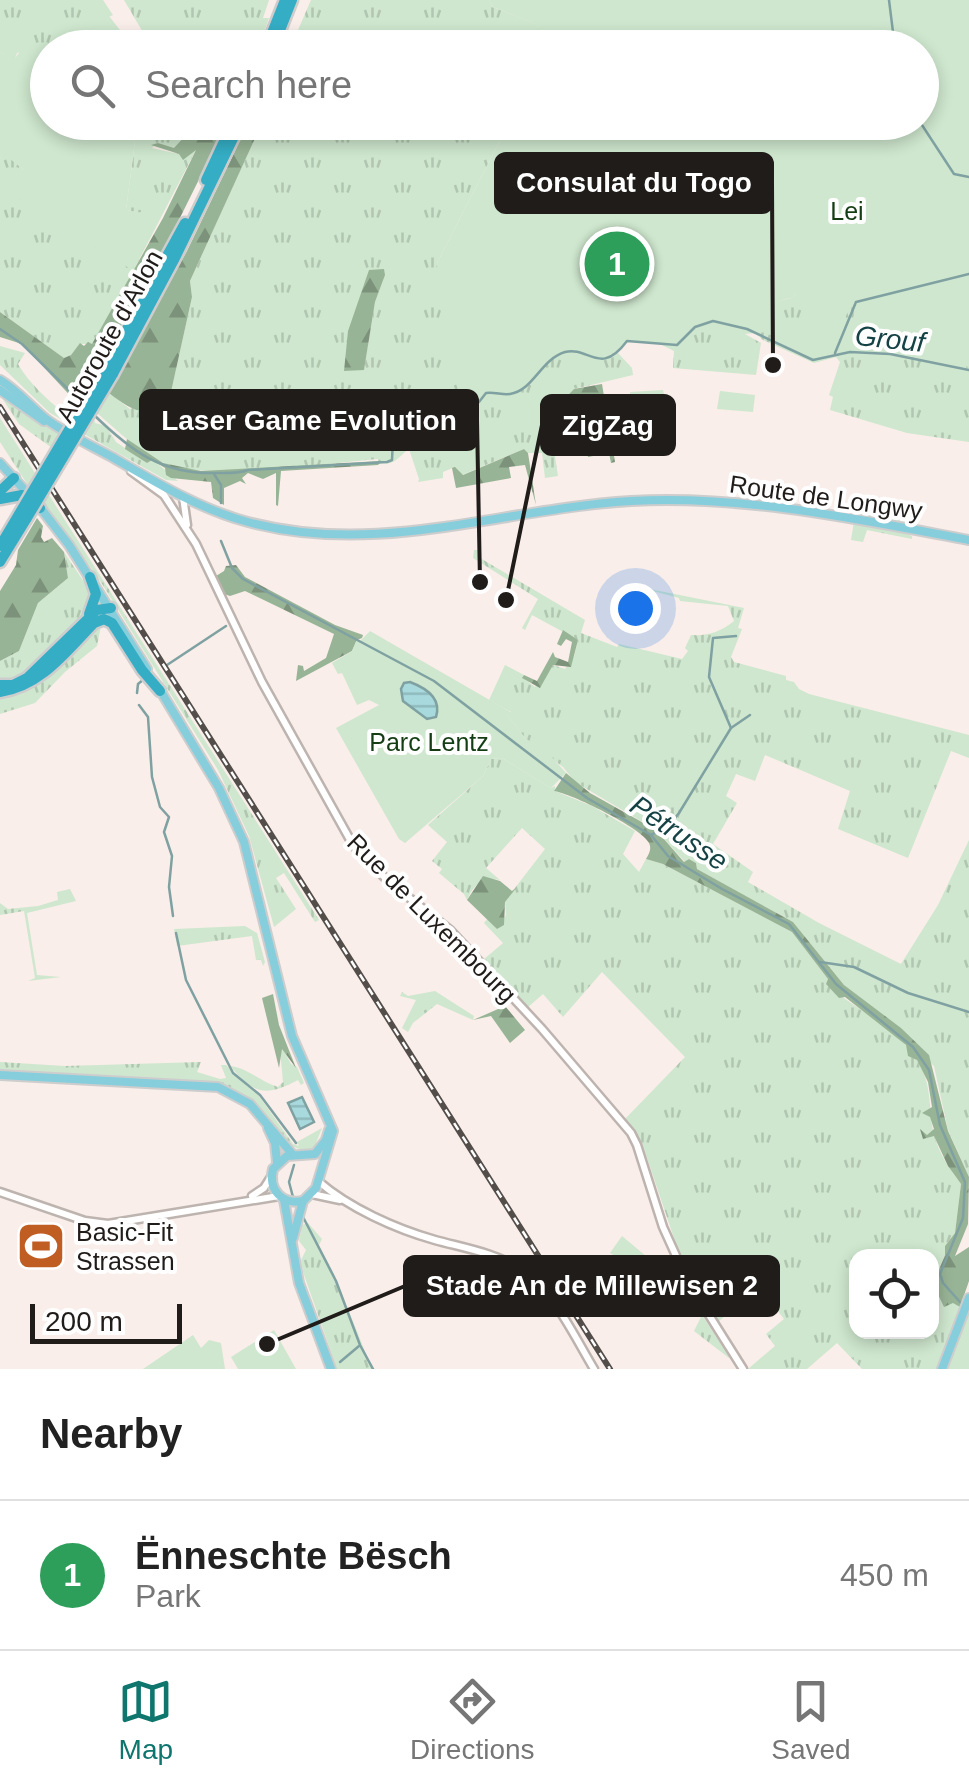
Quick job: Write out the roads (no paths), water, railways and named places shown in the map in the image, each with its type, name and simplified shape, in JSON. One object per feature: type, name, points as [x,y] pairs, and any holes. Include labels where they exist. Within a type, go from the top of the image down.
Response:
[{"type":"highway","points":[[273,30],[284,0]]},
{"type":"highway","points":[[281,30],[292,0]]},
{"type":"highway","name":"Autoroute d'Arlon","points":[[109,372],[224,140]]},
{"type":"highway","name":"Autoroute d'Arlon","points":[[0,562],[23,516],[174,260],[232,140]]},
{"type":"highway","points":[[0,461],[0,493]]},
{"type":"highway","points":[[0,493],[16,480]]},
{"type":"highway","points":[[0,493],[22,495],[40,508]]},
{"type":"highway","name":"Autoroute d'Arlon","points":[[0,546],[23,516]]},
{"type":"highway","points":[[56,652],[90,612],[96,594],[90,577]]},
{"type":"highway","points":[[0,688],[27,678],[97,610],[111,608]]},
{"type":"highway","points":[[36,680],[92,621],[111,608]]},
{"type":"highway","points":[[0,688],[22,688],[36,680],[99,620],[105,619],[112,623],[160,691]]},
{"type":"main road","name":"Route de Longwy","points":[[0,380],[57,426],[182,496],[273,528],[352,537],[578,506],[721,501],[836,515],[969,540]]},
{"type":"main road","points":[[0,390],[30,414],[57,426]]},
{"type":"main road","points":[[0,461],[40,508],[111,608],[219,788],[244,842],[292,1036],[330,1120],[332,1142],[312,1194],[303,1201],[292,1238]]},
{"type":"main road","name":"Rue de Luxembourg","points":[[124,464],[164,495],[196,544],[244,648],[310,774],[353,845],[380,874],[450,930],[542,1028],[630,1134],[686,1280],[743,1369]]},
{"type":"main road","points":[[177,513],[182,496]]},
{"type":"main road","points":[[182,496],[186,522],[196,544]]},
{"type":"main road","points":[[196,544],[189,515],[191,510],[205,506]]},
{"type":"main road","points":[[0,1075],[213,1086],[238,1095],[262,1115],[294,1155]]},
{"type":"main road","points":[[245,1200],[264,1188],[277,1163],[276,1143],[262,1115]]},
{"type":"main road","points":[[304,1157],[321,1149],[330,1120]]},
{"type":"main road","points":[[277,1163],[294,1155],[304,1157],[314,1164],[318,1178],[355,1204],[410,1232],[488,1254],[521,1269],[548,1295],[594,1369]]},
{"type":"main road","points":[[271,1176],[282,1198],[299,1283],[330,1369]]},
{"type":"main road","points":[[0,1192],[85,1221],[108,1224],[245,1200],[303,1201]]},
{"type":"main road","points":[[312,1194],[355,1204]]},
{"type":"main road","points":[[942,1369],[968,1301]]},
{"type":"water","points":[[410,682],[435,699],[436,717],[427,719],[403,701],[401,689]]},
{"type":"water","points":[[302,1097],[314,1122],[300,1129],[288,1103]]},
{"type":"waterway","points":[[889,0],[893,30]]},
{"type":"waterway","points":[[932,140],[954,174],[969,177]]},
{"type":"waterway","points":[[835,353],[856,302],[969,274]]},
{"type":"waterway","name":"Grouf","points":[[93,414],[134,449],[164,465],[197,473],[232,473],[387,462],[392,460],[393,438],[399,429],[479,402],[486,393],[518,392],[565,352],[602,359],[618,352],[627,341],[677,345],[695,327],[713,321],[747,329],[813,360],[850,352],[890,354],[969,370]]},
{"type":"waterway","name":"Pétrusse","points":[[0,329],[22,344],[80,401]]},
{"type":"waterway","name":"Pétrusse","points":[[214,474],[221,485],[221,503]]},
{"type":"waterway","name":"Pétrusse","points":[[221,541],[232,568],[243,579],[434,681],[587,798],[651,835],[668,856],[789,924],[836,984],[913,1047],[929,1070],[940,1125],[965,1182],[963,1218],[940,1274],[943,1283],[969,1312]]},
{"type":"waterway","points":[[167,665],[226,626]]},
{"type":"waterway","points":[[731,728],[709,677],[713,638],[736,636]]},
{"type":"waterway","points":[[137,693],[138,684],[144,679]]},
{"type":"waterway","points":[[139,705],[148,717],[152,777],[160,807],[169,817],[164,832],[172,856],[169,887],[173,916]]},
{"type":"waterway","points":[[651,835],[670,824],[731,728],[750,715]]},
{"type":"waterway","points":[[176,933],[186,980],[233,1073],[260,1095],[296,1143]]},
{"type":"waterway","points":[[820,962],[854,967],[908,993],[969,1012]]},
{"type":"waterway","points":[[293,1197],[289,1182],[294,1165]]},
{"type":"waterway","points":[[301,1213],[336,1281],[373,1369]]},
{"type":"waterway","points":[[340,1362],[359,1346]]},
{"type":"railway","points":[[0,407],[610,1369]]},
{"type":"place","name":"Ënneschte Bësch","points":[[617,264]]},
{"type":"place","name":"Consulat du Togo","points":[[773,365]]},
{"type":"place","name":"Laser Game Evolution","points":[[480,582]]},
{"type":"place","name":"ZigZag","points":[[506,600]]},
{"type":"place","name":"Basic-Fit Strassen","points":[[41,1246]]},
{"type":"place","name":"Stade An de Millewisen 2","points":[[267,1344]]},
{"type":"park label","name":"Lei","points":[[847,211]]},
{"type":"park label","name":"Parc Lentz","points":[[429,742]]}]
